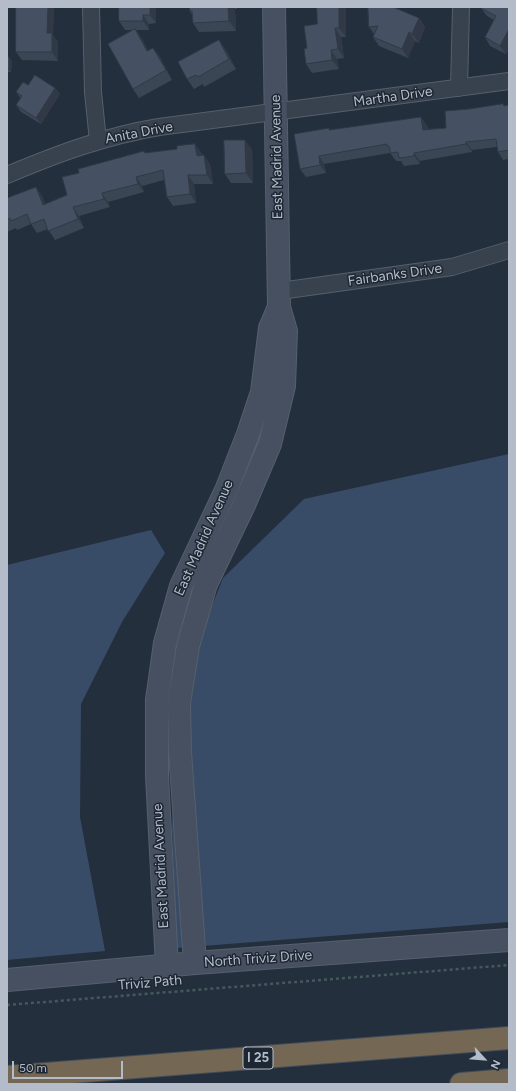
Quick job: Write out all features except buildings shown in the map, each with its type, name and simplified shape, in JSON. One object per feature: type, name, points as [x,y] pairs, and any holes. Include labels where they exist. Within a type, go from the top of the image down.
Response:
[{"type":"highway","name":"I 25","points":[[7,1077],[509,1038]]},
{"type":"highway","points":[[461,1084],[509,1080]]},
{"type":"street","points":[[91,7],[93,92],[98,141]]},
{"type":"street","name":"East Madrid Avenue","points":[[195,963],[180,752],[179,703],[188,646],[206,584],[244,506],[270,444],[284,386],[286,331],[280,299],[274,7]]},
{"type":"street","points":[[459,88],[461,7]]},
{"type":"street","name":"Martha Drive","points":[[276,112],[509,81]]},
{"type":"street","name":"Anita Drive","points":[[7,175],[68,150],[126,133],[276,112]]},
{"type":"street","name":"Fairbanks Drive","points":[[280,299],[452,267],[509,250]]},
{"type":"street","name":"East Madrid Avenue","points":[[167,966],[157,776],[157,700],[166,643],[181,586],[227,488],[248,434],[262,392],[270,328],[280,299]]},
{"type":"street","name":"North Triviz Drive","points":[[7,980],[195,963],[509,940]]},
{"type":"path","name":"Triviz Path","points":[[7,1005],[509,965]]},
{"type":"water","points":[[509,454],[509,922],[177,948],[172,829],[177,693],[223,578],[304,499]]},
{"type":"water","points":[[151,530],[165,553],[122,622],[81,704],[80,817],[105,951],[7,960],[7,565]]}]
